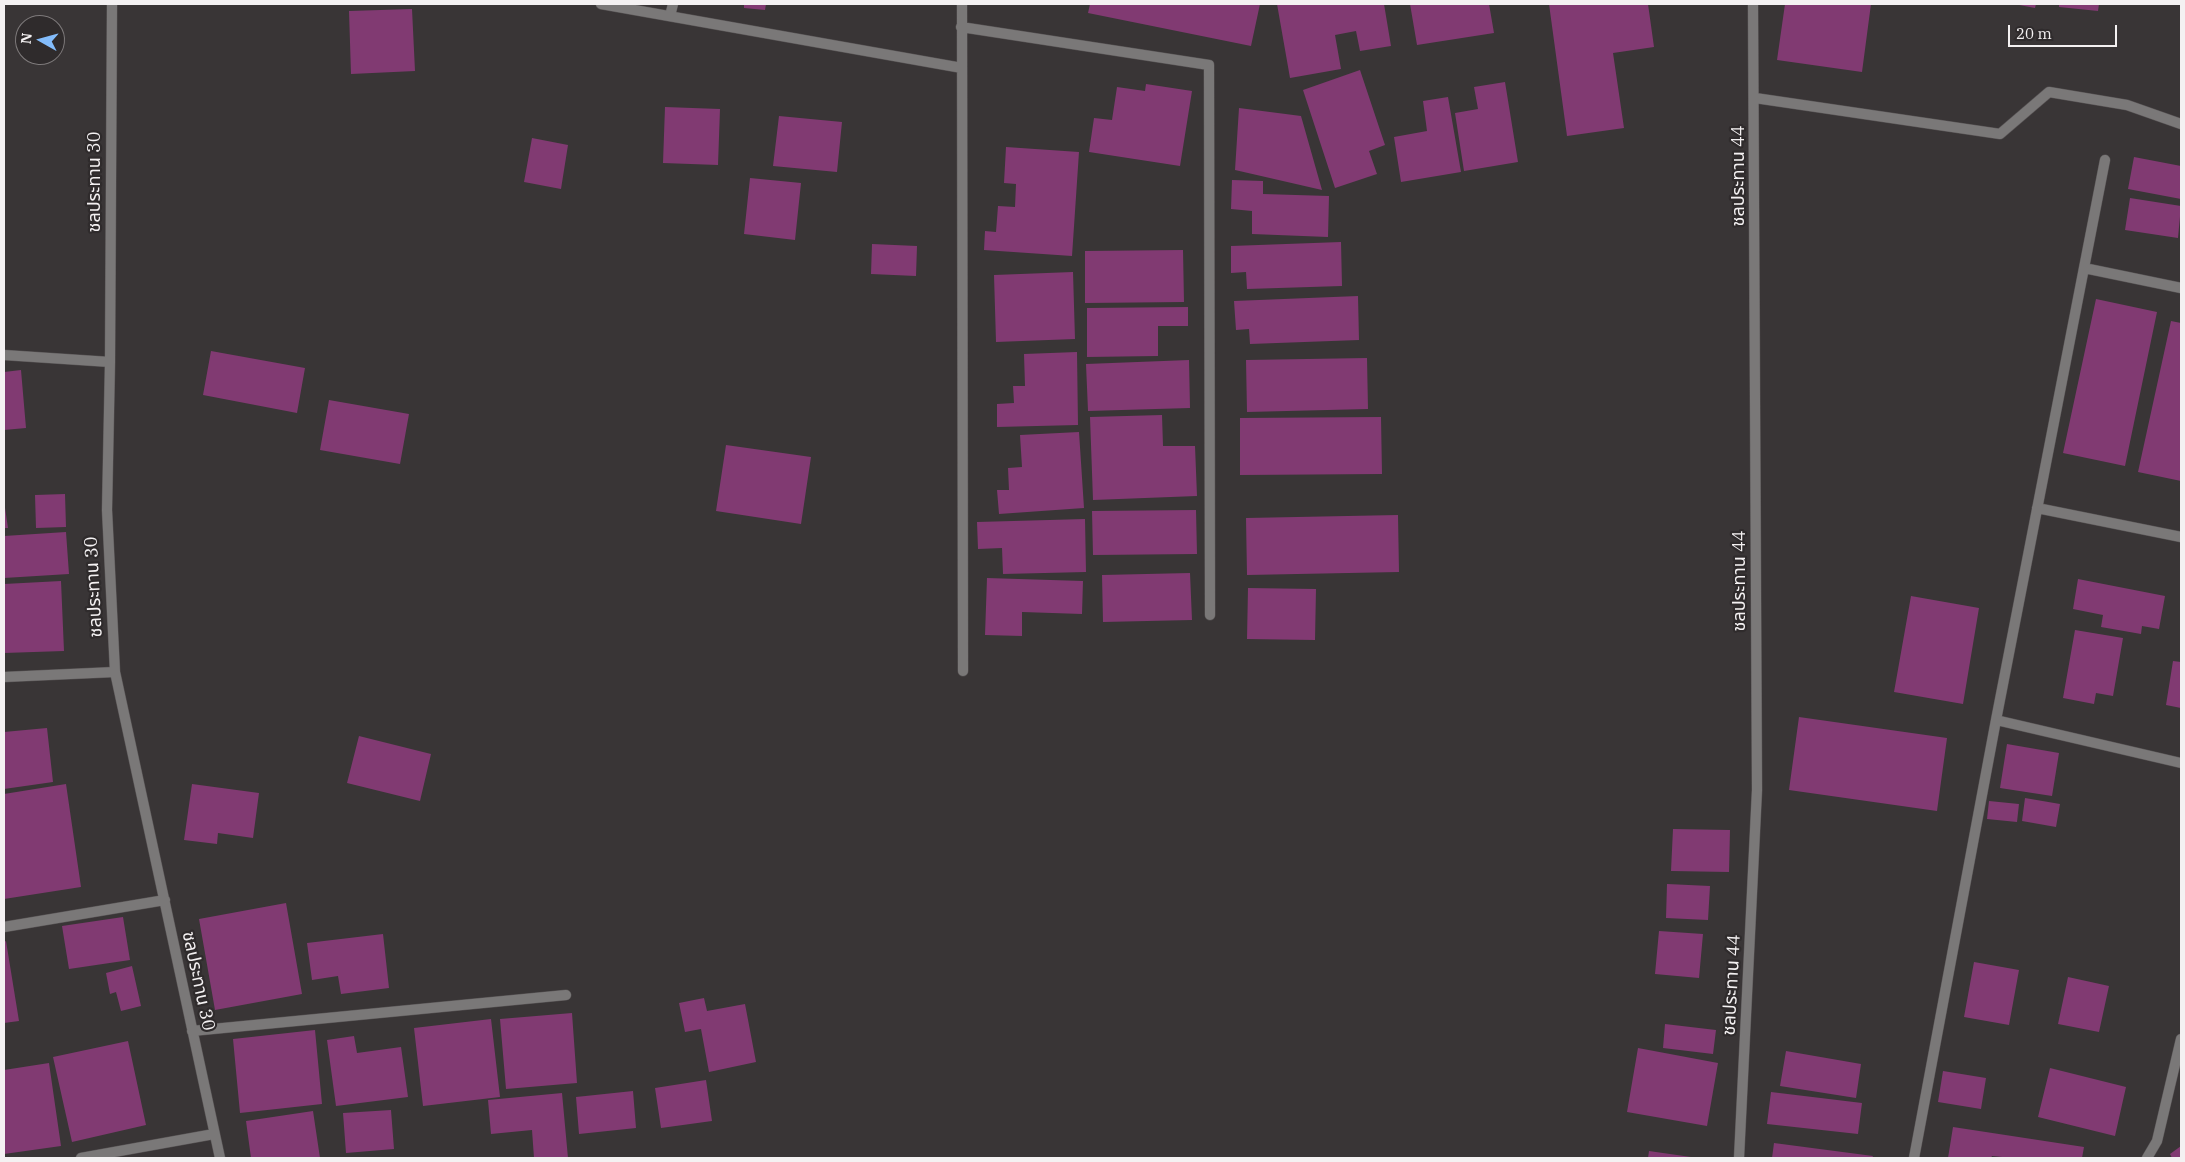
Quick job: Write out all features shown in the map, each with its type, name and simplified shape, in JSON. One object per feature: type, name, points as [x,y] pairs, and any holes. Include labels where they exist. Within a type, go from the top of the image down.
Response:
[{"type":"street","name":"ชลประทาน 30","points":[[112,4],[110,362],[107,510],[115,672],[220,1158]]},
{"type":"street","points":[[601,4],[962,68]]},
{"type":"street","points":[[670,16],[673,4]]},
{"type":"street","points":[[962,4],[963,671]]},
{"type":"street","name":"ชลประทาน 44","points":[[1739,1158],[1757,790],[1755,98],[1753,4]]},
{"type":"street","points":[[961,27],[1209,65],[1210,615]]},
{"type":"street","points":[[1755,98],[2000,134],[2049,92],[2127,105],[2181,124]]},
{"type":"street","points":[[1914,1158],[1996,720],[2105,160]]},
{"type":"street","points":[[2084,268],[2181,288]]},
{"type":"street","points":[[4,356],[110,362]]},
{"type":"street","points":[[2037,508],[2181,537]]},
{"type":"street","points":[[4,677],[115,672]]},
{"type":"street","points":[[1996,720],[2181,763]]},
{"type":"street","points":[[4,927],[165,900]]},
{"type":"street","points":[[192,1031],[566,995]]},
{"type":"street","points":[[2147,1158],[2157,1141],[2181,1039]]},
{"type":"street","points":[[81,1158],[214,1134]]},
{"type":"building","points":[[744,4],[766,4],[765,10],[744,8]]},
{"type":"building","points":[[1090,4],[1260,4],[1251,46],[1088,13]]},
{"type":"building","points":[[1277,4],[1384,4],[1391,46],[1360,51],[1356,31],[1335,35],[1341,69],[1290,78]]},
{"type":"building","points":[[1410,4],[1489,4],[1494,33],[1417,45]]},
{"type":"building","points":[[1549,4],[1648,4],[1654,47],[1613,53],[1624,128],[1567,136]]},
{"type":"building","points":[[1785,4],[1871,4],[1862,72],[1777,60]]},
{"type":"building","points":[[2014,4],[2036,4],[2035,8]]},
{"type":"building","points":[[2059,4],[2099,4],[2098,11],[2059,7]]},
{"type":"building","points":[[412,9],[415,71],[351,74],[349,11]]},
{"type":"building","points":[[1360,70],[1385,145],[1369,151],[1377,174],[1335,188],[1303,90]]},
{"type":"building","points":[[1505,82],[1518,162],[1464,171],[1455,113],[1478,109],[1474,87]]},
{"type":"building","points":[[1146,84],[1192,91],[1180,166],[1089,152],[1094,118],[1112,120],[1117,87],[1145,91]]},
{"type":"building","points":[[1448,97],[1461,172],[1401,182],[1394,137],[1427,131],[1423,101]]},
{"type":"building","points":[[665,107],[720,109],[718,165],[663,163]]},
{"type":"building","points":[[1239,108],[1301,116],[1322,190],[1235,170]]},
{"type":"building","points":[[779,116],[842,122],[837,172],[773,166]]},
{"type":"building","points":[[532,138],[568,145],[561,189],[524,182]]},
{"type":"building","points":[[1006,147],[1079,152],[1072,256],[984,250],[985,231],[996,232],[998,206],[1015,207],[1016,184],[1004,183]]},
{"type":"building","points":[[2134,157],[2181,166],[2181,199],[2128,189]]},
{"type":"building","points":[[750,178],[801,183],[795,240],[744,234]]},
{"type":"building","points":[[1232,180],[1263,181],[1263,194],[1329,196],[1328,237],[1252,234],[1252,211],[1231,209]]},
{"type":"building","points":[[2130,198],[2181,206],[2178,238],[2125,230]]},
{"type":"building","points":[[1341,242],[1342,286],[1247,289],[1246,272],[1231,273],[1231,246]]},
{"type":"building","points":[[872,244],[917,246],[916,276],[871,274]]},
{"type":"building","points":[[1183,250],[1184,302],[1085,303],[1085,251]]},
{"type":"building","points":[[1073,272],[1075,339],[996,342],[994,275]]},
{"type":"building","points":[[1358,296],[1359,340],[1250,344],[1249,329],[1236,330],[1234,301]]},
{"type":"building","points":[[2096,299],[2157,312],[2125,466],[2063,453]]},
{"type":"building","points":[[1188,307],[1188,326],[1158,326],[1158,356],[1087,357],[1087,308]]},
{"type":"building","points":[[2171,321],[2181,323],[2181,481],[2138,472]]},
{"type":"building","points":[[211,351],[305,368],[297,413],[203,395]]},
{"type":"building","points":[[1077,352],[1078,425],[997,427],[997,404],[1014,403],[1013,386],[1025,386],[1024,354]]},
{"type":"building","points":[[1367,358],[1368,409],[1247,412],[1246,360]]},
{"type":"building","points":[[1189,360],[1190,408],[1088,411],[1086,364]]},
{"type":"building","points":[[21,370],[26,428],[4,430],[4,372]]},
{"type":"building","points":[[329,400],[409,414],[400,464],[320,450]]},
{"type":"building","points":[[1162,415],[1163,446],[1195,446],[1197,496],[1093,500],[1090,417]]},
{"type":"building","points":[[1381,417],[1382,474],[1240,475],[1240,418]]},
{"type":"building","points":[[1079,432],[1084,508],[999,514],[997,490],[1009,490],[1008,468],[1022,467],[1020,435]]},
{"type":"building","points":[[726,445],[811,457],[801,524],[716,511]]},
{"type":"building","points":[[65,494],[66,527],[36,528],[35,495]]},
{"type":"building","points":[[4,501],[8,528],[4,528]]},
{"type":"building","points":[[1196,510],[1197,554],[1093,555],[1092,511]]},
{"type":"building","points":[[1398,515],[1399,572],[1247,575],[1246,518]]},
{"type":"building","points":[[1085,519],[1086,572],[1003,574],[1002,548],[978,549],[977,522]]},
{"type":"building","points":[[66,532],[69,574],[4,578],[4,536]]},
{"type":"building","points":[[1190,573],[1192,620],[1103,622],[1102,575]]},
{"type":"building","points":[[987,578],[1083,581],[1082,614],[1022,612],[1022,636],[985,635]]},
{"type":"building","points":[[2078,579],[2165,596],[2159,629],[2142,626],[2141,634],[2101,627],[2103,615],[2073,609]]},
{"type":"building","points":[[61,581],[64,651],[4,653],[4,584]]},
{"type":"building","points":[[1248,588],[1316,589],[1315,640],[1247,639]]},
{"type":"building","points":[[1911,596],[1979,608],[1963,704],[1894,692]]},
{"type":"building","points":[[2075,630],[2123,638],[2113,696],[2096,693],[2094,704],[2063,698]]},
{"type":"building","points":[[2173,661],[2181,662],[2181,708],[2166,705]]},
{"type":"building","points":[[1799,717],[1947,738],[1937,811],[1789,790]]},
{"type":"building","points":[[47,728],[53,782],[4,789],[4,732]]},
{"type":"building","points":[[359,736],[431,754],[420,801],[347,783]]},
{"type":"building","points":[[2007,744],[2059,753],[2052,796],[2000,788]]},
{"type":"building","points":[[66,784],[81,887],[4,899],[4,794]]},
{"type":"building","points":[[192,784],[259,793],[253,838],[218,833],[217,844],[184,840]]},
{"type":"building","points":[[2025,798],[2060,804],[2056,827],[2022,821]]},
{"type":"building","points":[[1989,801],[2019,804],[2017,822],[1987,819]]},
{"type":"building","points":[[1673,829],[1730,830],[1729,872],[1671,871]]},
{"type":"building","points":[[1667,884],[1710,886],[1708,920],[1666,918]]},
{"type":"building","points":[[286,903],[302,994],[215,1010],[199,919]]},
{"type":"building","points":[[123,917],[130,960],[69,969],[62,926]]},
{"type":"building","points":[[1659,931],[1703,934],[1699,978],[1655,974]]},
{"type":"building","points":[[383,934],[389,988],[341,994],[338,976],[312,980],[307,943]]},
{"type":"building","points":[[6,941],[19,1021],[4,1023],[4,942]]},
{"type":"building","points":[[1974,962],[2019,970],[2009,1025],[1964,1017]]},
{"type":"building","points":[[132,966],[141,1006],[121,1011],[116,992],[110,994],[106,973]]},
{"type":"building","points":[[2068,977],[2109,986],[2099,1032],[2058,1024]]},
{"type":"building","points":[[704,998],[707,1011],[745,1004],[756,1062],[709,1072],[701,1029],[685,1032],[679,1003]]},
{"type":"building","points":[[572,1013],[577,1083],[506,1089],[500,1019]]},
{"type":"building","points":[[491,1019],[500,1097],[423,1106],[414,1028]]},
{"type":"building","points":[[1665,1024],[1716,1030],[1713,1054],[1663,1048]]},
{"type":"building","points":[[315,1030],[322,1104],[240,1113],[233,1039]]},
{"type":"building","points":[[354,1036],[357,1053],[401,1047],[408,1097],[336,1106],[327,1040]]},
{"type":"building","points":[[128,1041],[146,1125],[72,1142],[53,1057]]},
{"type":"building","points":[[1638,1048],[1718,1063],[1707,1126],[1627,1112]]},
{"type":"building","points":[[1786,1051],[1861,1064],[1856,1098],[1780,1086]]},
{"type":"building","points":[[49,1063],[61,1146],[4,1154],[4,1070]]},
{"type":"building","points":[[2050,1068],[2126,1087],[2115,1136],[2038,1117]]},
{"type":"building","points":[[1943,1071],[1986,1078],[1981,1109],[1938,1102]]},
{"type":"building","points":[[706,1080],[712,1121],[661,1128],[655,1088]]},
{"type":"building","points":[[633,1091],[636,1128],[579,1134],[576,1097]]},
{"type":"building","points":[[1771,1092],[1862,1103],[1858,1134],[1767,1124]]},
{"type":"building","points":[[562,1093],[568,1158],[534,1158],[532,1130],[491,1134],[488,1100]]},
{"type":"building","points":[[391,1110],[394,1149],[346,1153],[343,1113]]},
{"type":"building","points":[[313,1111],[320,1158],[251,1158],[246,1121]]},
{"type":"building","points":[[1953,1127],[2084,1147],[2082,1158],[2012,1158],[1992,1156],[1991,1158],[1948,1158]]},
{"type":"building","points":[[1774,1143],[1873,1156],[1872,1158],[1772,1158]]},
{"type":"building","points":[[2181,1146],[2181,1158],[2172,1158],[2170,1154]]},
{"type":"building","points":[[1649,1151],[1691,1157],[1691,1158],[1648,1158]]}]
